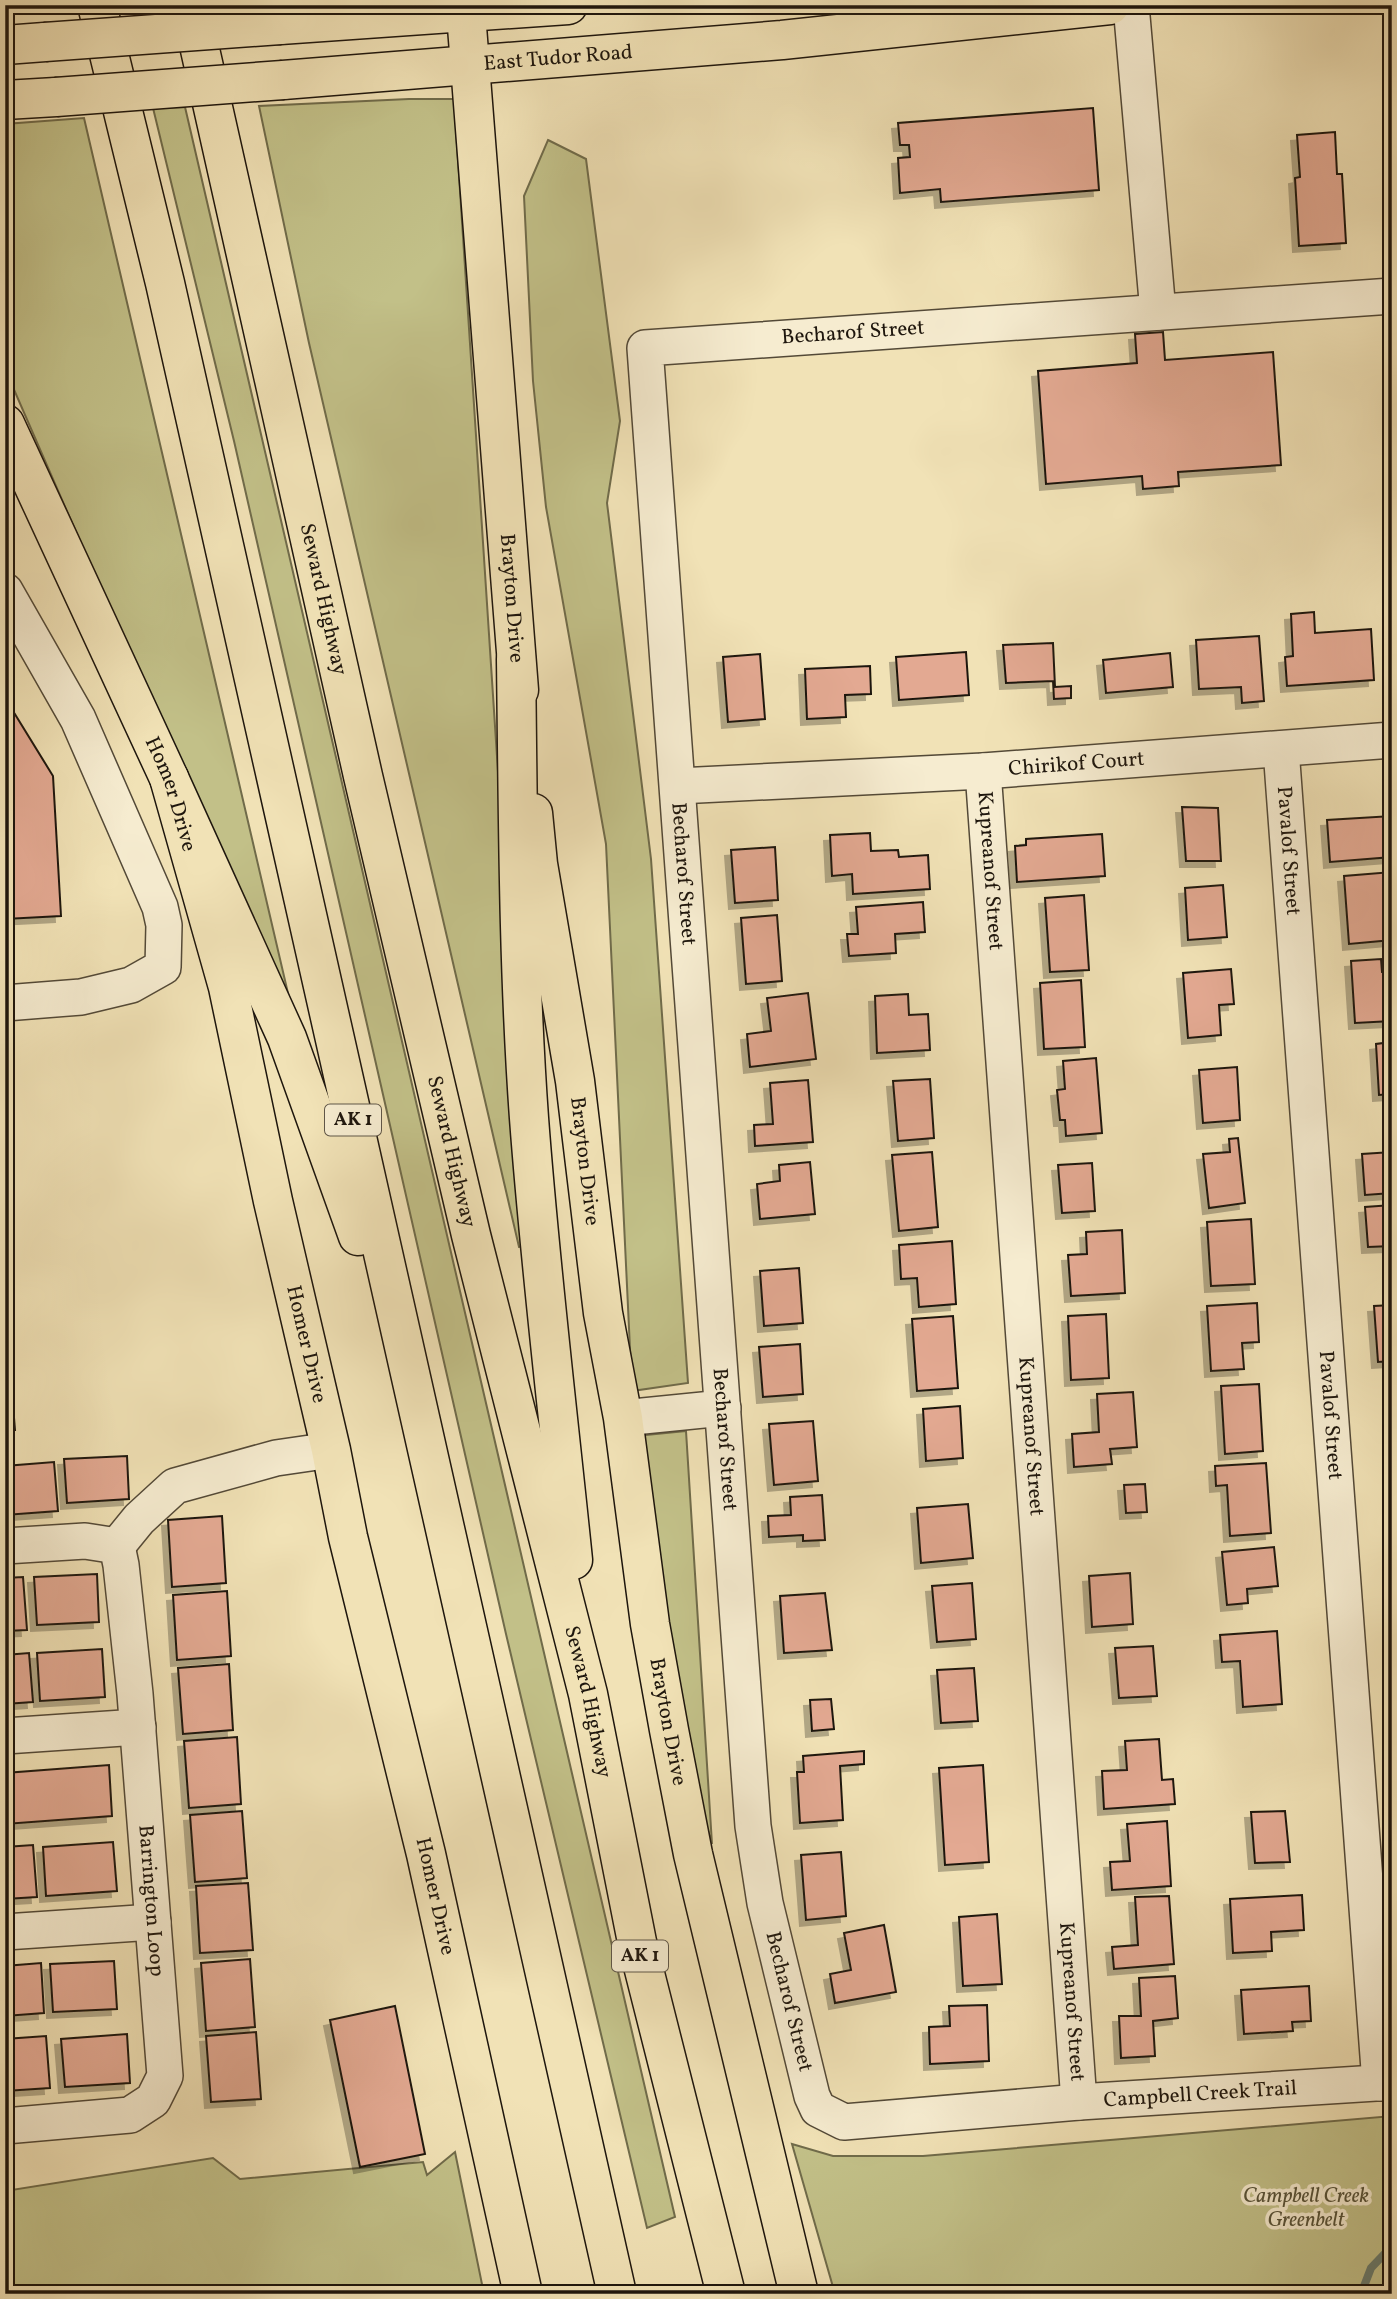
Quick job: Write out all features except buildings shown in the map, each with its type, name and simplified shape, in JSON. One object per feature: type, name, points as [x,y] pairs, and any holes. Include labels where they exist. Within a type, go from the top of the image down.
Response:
[{"type":"main road","name":"AK 1","points":[[97,5],[168,296],[617,2294]]},
{"type":"main road","name":"Seward Highway","points":[[190,5],[363,776],[471,1235],[588,1694],[637,1942],[708,2214],[726,2294]]},
{"type":"main road","points":[[5,44],[465,10],[568,5]]},
{"type":"main road","name":"East Tudor Road","points":[[5,100],[782,40],[1110,5]]},
{"type":"main road","name":"Brayton Drive","points":[[465,10],[516,659],[538,864],[575,1082],[603,1313],[623,1418],[650,1624],[692,1854],[799,2294]]},
{"type":"main road","name":"Homer Drive","points":[[5,424],[169,778],[228,987],[348,1537],[426,1854],[523,2294]]},
{"type":"main road","points":[[516,659],[519,895],[529,1117],[588,1694]]},
{"type":"main road","points":[[169,778],[287,1038],[414,1393]]},
{"type":"street","points":[[1131,5],[1158,312]]},
{"type":"street","name":"Becharof Street","points":[[844,2122],[818,2109],[812,2096],[765,1903],[753,1826],[645,348],[1392,296]]},
{"type":"street","points":[[5,591],[78,719],[160,906],[164,925],[163,967],[131,985],[82,997],[5,1003]]},
{"type":"street","name":"Chirikof Court","points":[[678,786],[983,771],[1392,740]]},
{"type":"street","name":"Pavalof Street","points":[[1281,749],[1386,2083]]},
{"type":"street","name":"Kupreanof Street","points":[[983,771],[1079,2102]]},
{"type":"street","points":[[623,1418],[723,1408]]},
{"type":"street","points":[[5,1546],[85,1541],[117,1546],[139,1519],[175,1486],[276,1458],[331,1450]]},
{"type":"street","name":"Barrington Loop","points":[[5,2126],[130,2115],[153,2100],[165,2076],[138,1727],[117,1546]]},
{"type":"street","points":[[5,1736],[138,1727]]},
{"type":"street","points":[[5,1932],[153,1922]]},
{"type":"street","name":"Campbell Creek Trail","points":[[844,2122],[1079,2102],[1386,2083]]},
{"type":"green space","points":[[454,99],[529,1246],[519,1247],[309,343],[259,106]]},
{"type":"green space","points":[[185,107],[675,2217],[647,2228],[506,1634],[234,441],[153,108]]},
{"type":"green space","points":[[84,118],[294,1019],[279,998],[5,369],[5,124]]},
{"type":"green space","points":[[548,140],[586,159],[620,421],[607,503],[651,859],[688,1383],[632,1391],[606,844],[546,507],[533,381],[524,196]]},
{"type":"green space","points":[[686,1431],[712,1844],[678,1731],[636,1436]]},
{"type":"green space","name":"Campbell Creek Greenbelt","points":[[1392,2116],[1392,2294],[835,2294],[792,2144],[833,2156],[923,2156]]},
{"type":"green space","points":[[455,2152],[484,2294],[5,2294],[5,2191],[213,2158],[240,2179],[423,2162],[427,2175]]},
{"type":"waterway","points":[[1361,2294],[1371,2268],[1392,2246]]}]
